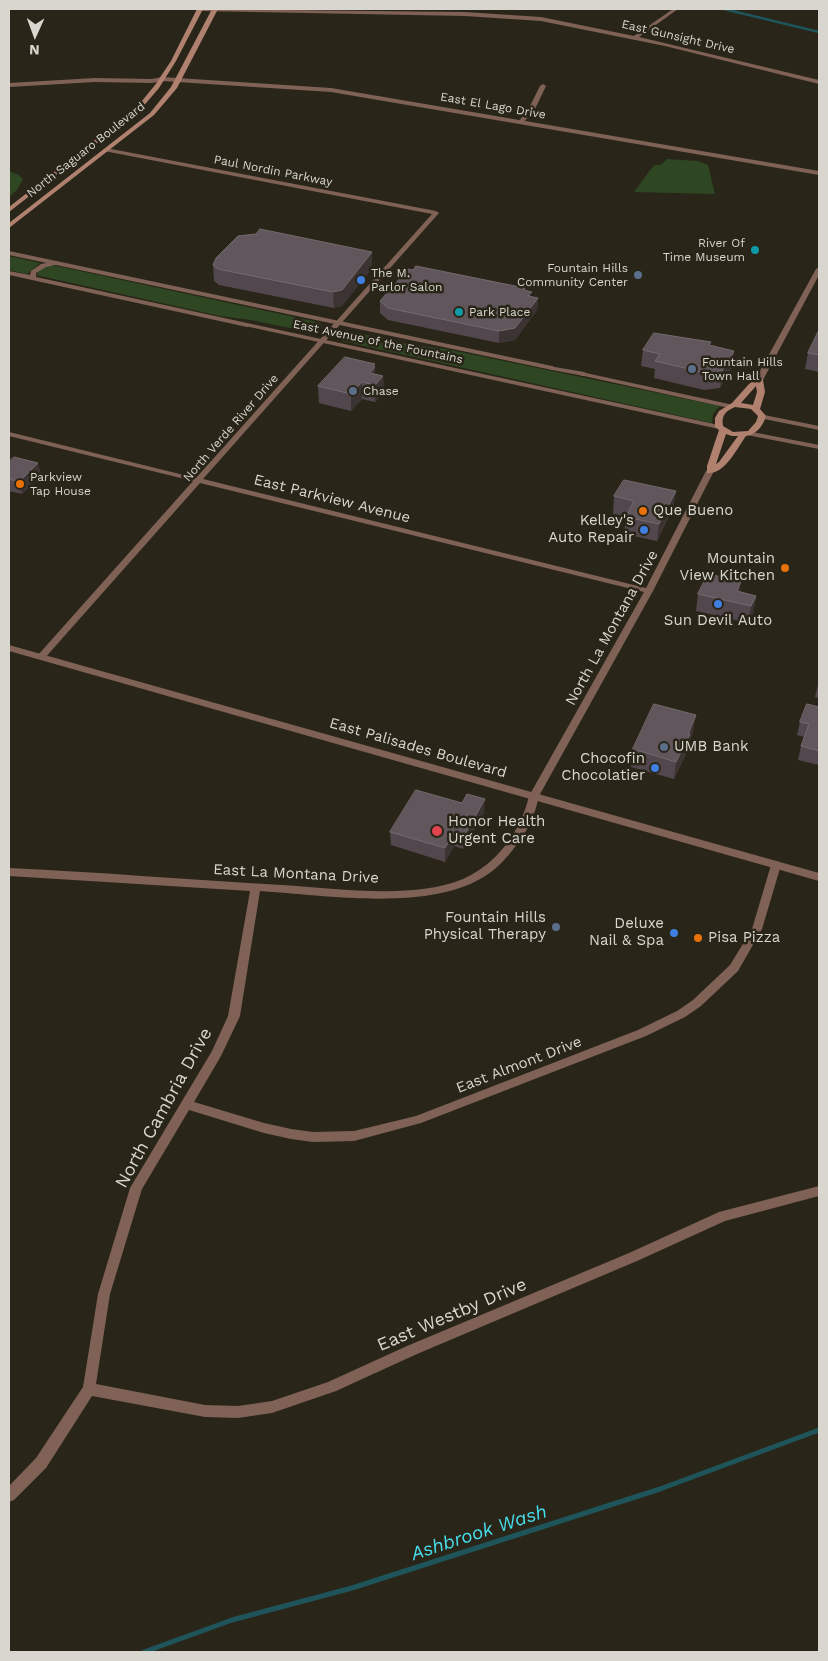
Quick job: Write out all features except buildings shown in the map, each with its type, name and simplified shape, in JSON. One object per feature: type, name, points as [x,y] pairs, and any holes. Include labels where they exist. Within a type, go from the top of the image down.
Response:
[{"type":"main road","name":"North Saguaro Boulevard","points":[[9,210],[139,108],[156,90],[200,9]]},
{"type":"main road","name":"North Saguaro Boulevard","points":[[9,226],[152,114],[178,80],[215,9]]},
{"type":"main road","points":[[106,150],[98,148],[110,132]]},
{"type":"main road","points":[[759,380],[761,392],[760,423],[746,434],[732,434],[721,428],[718,416],[722,411],[744,397],[749,386],[759,380]]},
{"type":"main road","points":[[732,405],[746,405],[759,412]]},
{"type":"main road","name":"North La Montana Drive","points":[[710,471],[712,458],[721,440],[721,428]]},
{"type":"main road","name":"North La Montana Drive","points":[[710,471],[722,464],[746,434]]},
{"type":"street","name":"East Gunsight Drive","points":[[200,9],[516,17],[574,24],[636,37],[819,82]]},
{"type":"street","points":[[636,37],[676,9]]},
{"type":"street","name":"East El Lago Drive","points":[[9,81],[101,75],[153,77],[162,80]]},
{"type":"street","name":"East El Lago Drive","points":[[9,86],[64,81],[178,80],[331,90],[819,173]]},
{"type":"street","points":[[521,122],[539,98],[542,86]]},
{"type":"street","name":"Paul Nordin Parkway","points":[[106,150],[436,214]]},
{"type":"street","name":"North Verde River Drive","points":[[41,657],[436,214]]},
{"type":"street","name":"East Avenue of the Fountains","points":[[9,253],[338,324],[732,405]]},
{"type":"street","points":[[33,279],[33,272],[37,268],[44,264],[56,263]]},
{"type":"street","points":[[759,380],[819,269]]},
{"type":"street","name":"East Avenue of the Fountains","points":[[9,273],[721,428]]},
{"type":"street","points":[[759,412],[819,428]]},
{"type":"street","name":"East Parkview Avenue","points":[[9,434],[648,591]]},
{"type":"street","points":[[746,434],[819,448]]},
{"type":"street","name":"North La Montana Drive","points":[[534,796],[648,591],[710,471]]},
{"type":"street","name":"East Palisades Boulevard","points":[[9,648],[819,877]]},
{"type":"street","name":"East La Montana Drive","points":[[9,872],[364,894],[404,895],[428,893],[456,886],[491,868],[508,851],[530,818],[534,796]]},
{"type":"street","name":"East Almont Drive","points":[[186,1104],[264,1128],[291,1134],[313,1137],[354,1136],[417,1120],[642,1033],[681,1014],[697,1003],[734,968],[756,929],[776,865]]},
{"type":"street","name":"North Cambria Drive","points":[[9,1495],[41,1464],[89,1389],[104,1294],[136,1188],[217,1053],[234,1016],[256,887]]},
{"type":"street","name":"East Westby Drive","points":[[89,1389],[204,1411],[238,1412],[272,1407],[332,1387],[412,1350],[633,1257],[723,1216],[819,1191]]},
{"type":"green space","points":[[667,159],[698,161],[708,165],[715,194],[634,192],[654,165],[661,165]]},
{"type":"green space","points":[[9,171],[23,179],[17,190],[9,197]]},
{"type":"green space","points":[[9,256],[40,263],[27,274],[9,270]]},
{"type":"green space","points":[[52,265],[313,321],[320,323],[322,327],[317,331],[309,332],[251,320],[220,316],[36,275],[42,267]]},
{"type":"green space","points":[[353,332],[413,345],[446,349],[720,406],[713,414],[712,423],[342,341],[341,338],[345,334]]},
{"type":"waterway","points":[[724,9],[819,32]]},
{"type":"waterway","name":"Ashbrook Wash","points":[[144,1652],[232,1620],[352,1588],[660,1489],[819,1430]]},
{"type":"place","name":"River Of Time Museum","points":[[755,250]]},
{"type":"place","name":"Fountain Hills Community Center","points":[[638,275]]},
{"type":"place","name":"The M. Parlor Salon","points":[[361,280]]},
{"type":"place","name":"Park Place","points":[[459,312]]},
{"type":"place","name":"Fountain Hills Town Hall","points":[[692,369]]},
{"type":"place","name":"Chase","points":[[353,391]]},
{"type":"place","name":"Parkview Tap House","points":[[20,484]]},
{"type":"place","name":"Que Bueno","points":[[643,511]]},
{"type":"place","name":"Kelley's Auto Repair","points":[[644,530]]},
{"type":"place","name":"Mountain View Kitchen","points":[[785,568]]},
{"type":"place","name":"Sun Devil Auto","points":[[718,604]]},
{"type":"place","name":"UMB Bank","points":[[664,747]]},
{"type":"place","name":"Chocofin Chocolatier","points":[[655,768]]},
{"type":"place","name":"Honor Health Urgent Care","points":[[437,831]]},
{"type":"place","name":"Fountain Hills Physical Therapy","points":[[556,927]]},
{"type":"place","name":"Deluxe Nail & Spa","points":[[674,933]]},
{"type":"place","name":"Pisa Pizza","points":[[698,938]]}]
